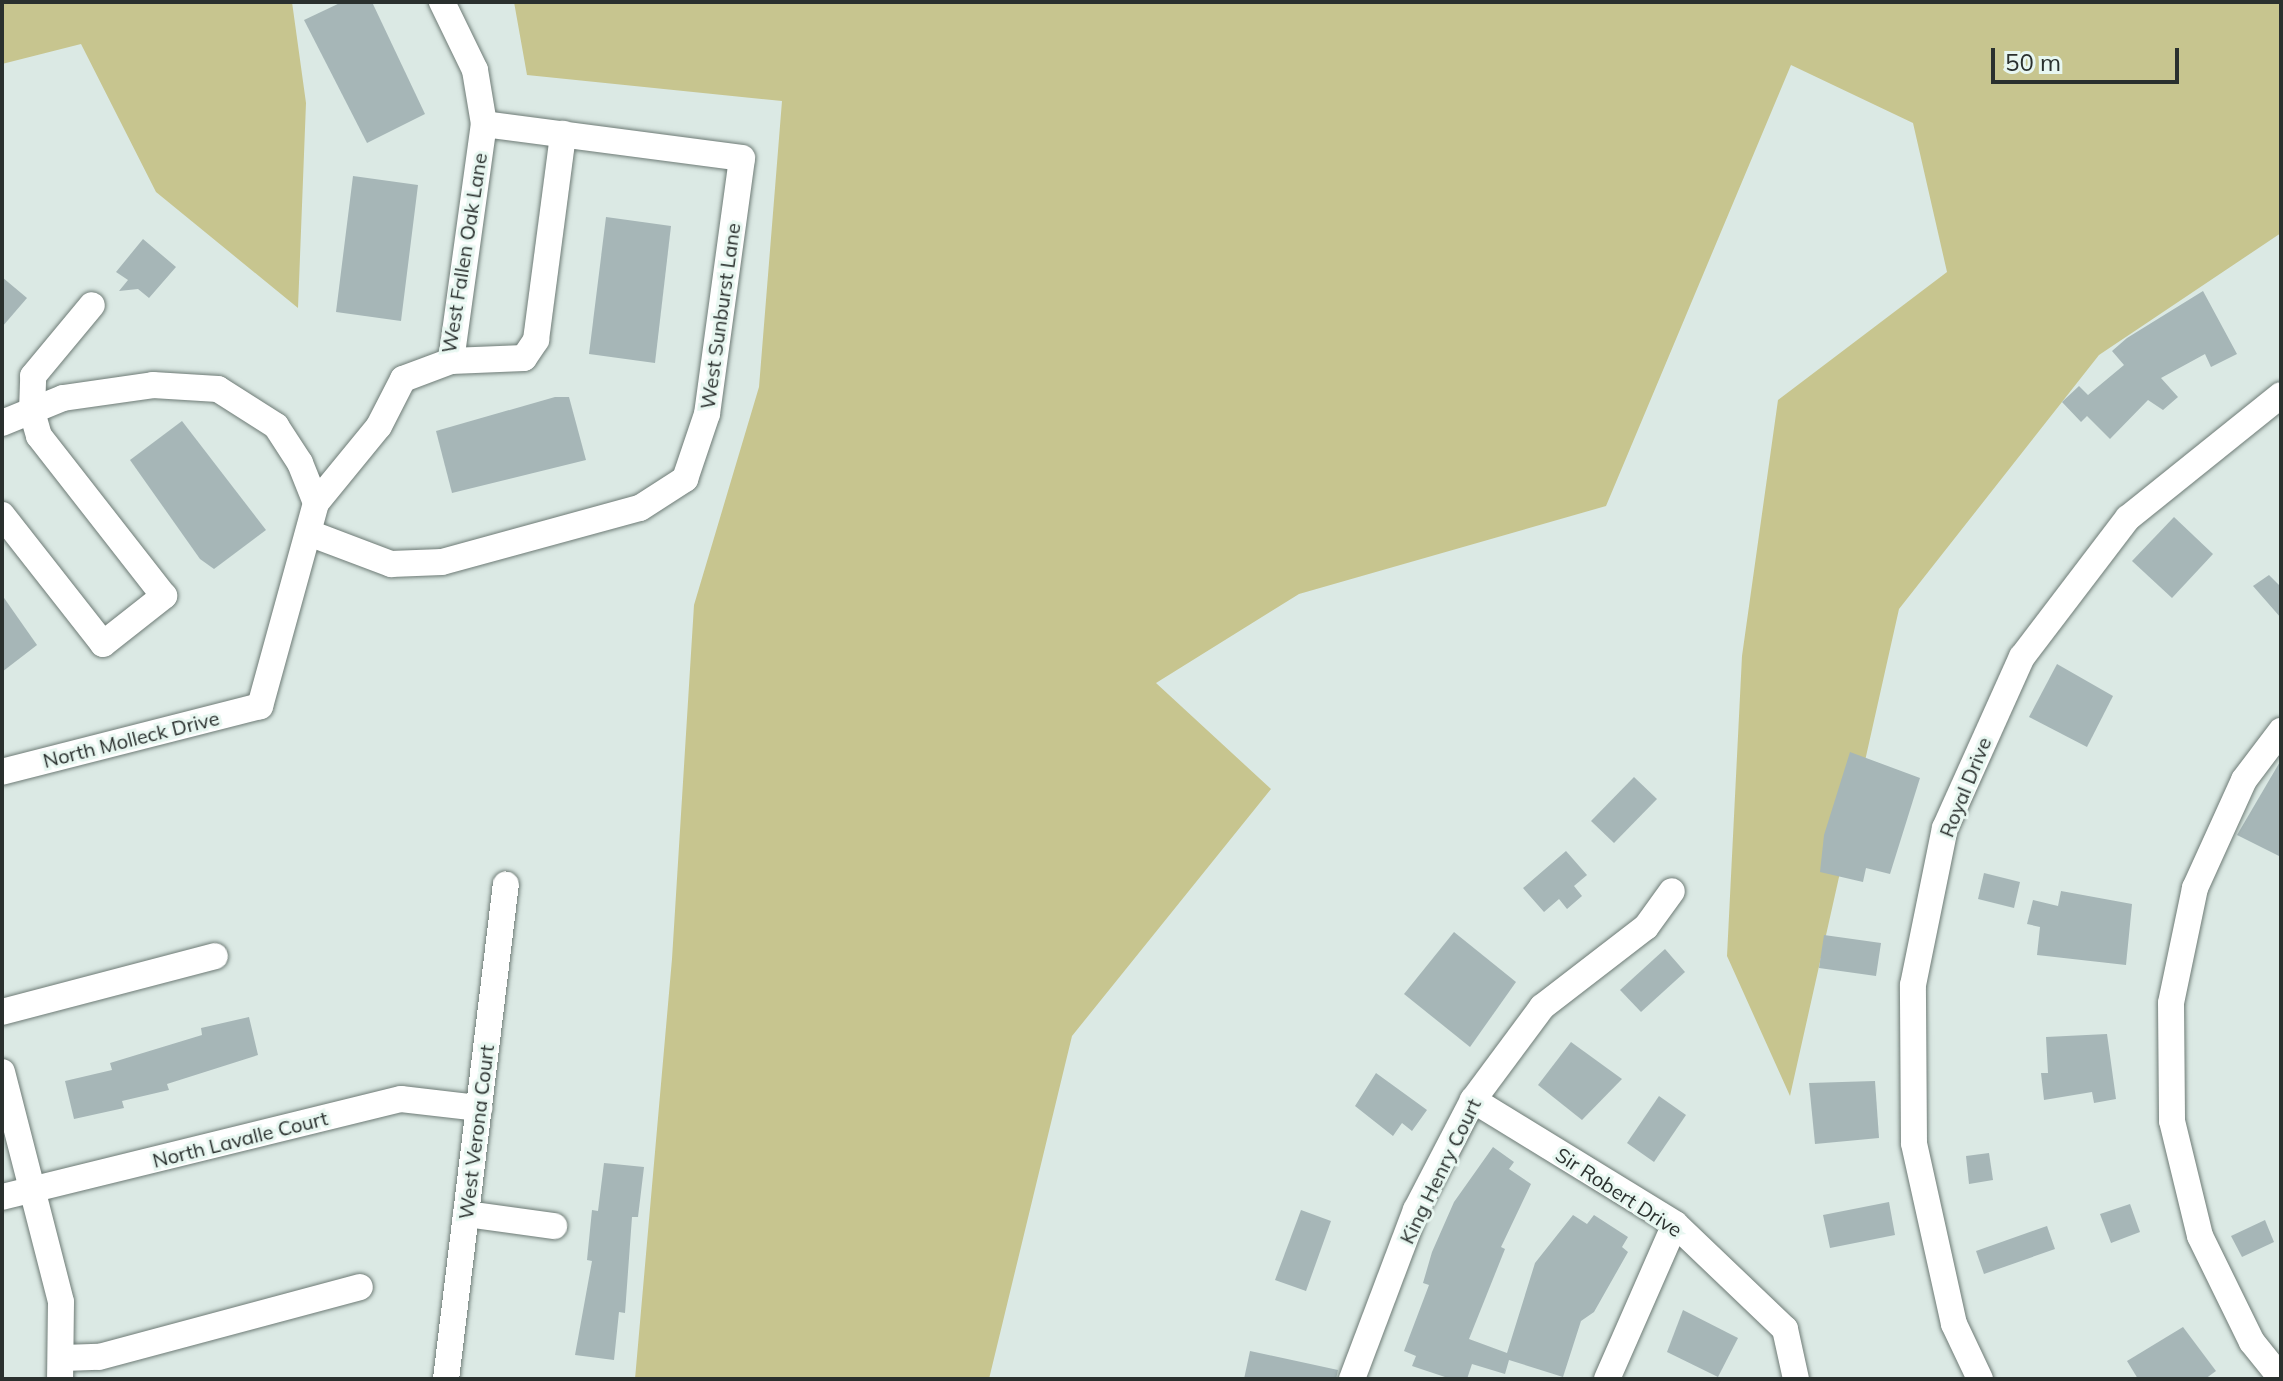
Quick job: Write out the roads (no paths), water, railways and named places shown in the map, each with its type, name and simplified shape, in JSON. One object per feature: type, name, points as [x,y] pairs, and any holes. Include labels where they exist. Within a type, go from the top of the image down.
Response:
[{"type":"street","name":"West Fallen Oak Lane","points":[[316,503],[379,426],[403,379],[451,361],[484,124],[475,70],[442,2]]},
{"type":"street","name":"West Sunburst Lane","points":[[309,533],[391,564],[442,562],[640,508],[685,479],[707,414],[742,158],[484,124]]},
{"type":"street","points":[[451,361],[524,358],[536,340],[563,134]]},
{"type":"street","points":[[2,515],[103,644],[164,596],[39,436],[32,411],[33,376],[92,305]]},
{"type":"street","points":[[2,423],[63,398],[153,385],[218,389],[276,426],[300,463],[316,503],[309,533]]},
{"type":"street","name":"Royal Drive","points":[[1980,1379],[1954,1324],[1914,1143],[1913,985],[1945,828],[2022,657],[2128,518],[2278,403]]},
{"type":"street","name":"North Molleck Drive","points":[[2,772],[260,706],[309,533]]},
{"type":"street","points":[[2281,731],[2244,780],[2195,888],[2171,1003],[2172,1121],[2200,1236],[2252,1342],[2281,1378]]},
{"type":"street","name":"West Verona Court","points":[[446,1379],[506,885]]},
{"type":"street","name":"King Henry Court","points":[[1352,1379],[1416,1210],[1473,1100],[1542,1007],[1646,927],[1672,891]]},
{"type":"street","points":[[2,1012],[215,956]]},
{"type":"street","points":[[2,1072],[61,1302],[62,1368],[360,1287]]},
{"type":"street","name":"North Lavalle Court","points":[[2,1197],[401,1099],[479,1108]]},
{"type":"street","name":"Sir Robert Drive","points":[[1473,1100],[1675,1224],[1785,1329],[1796,1379]]},
{"type":"street","points":[[466,1214],[554,1226]]},
{"type":"street","points":[[1607,1379],[1675,1224]]}]
